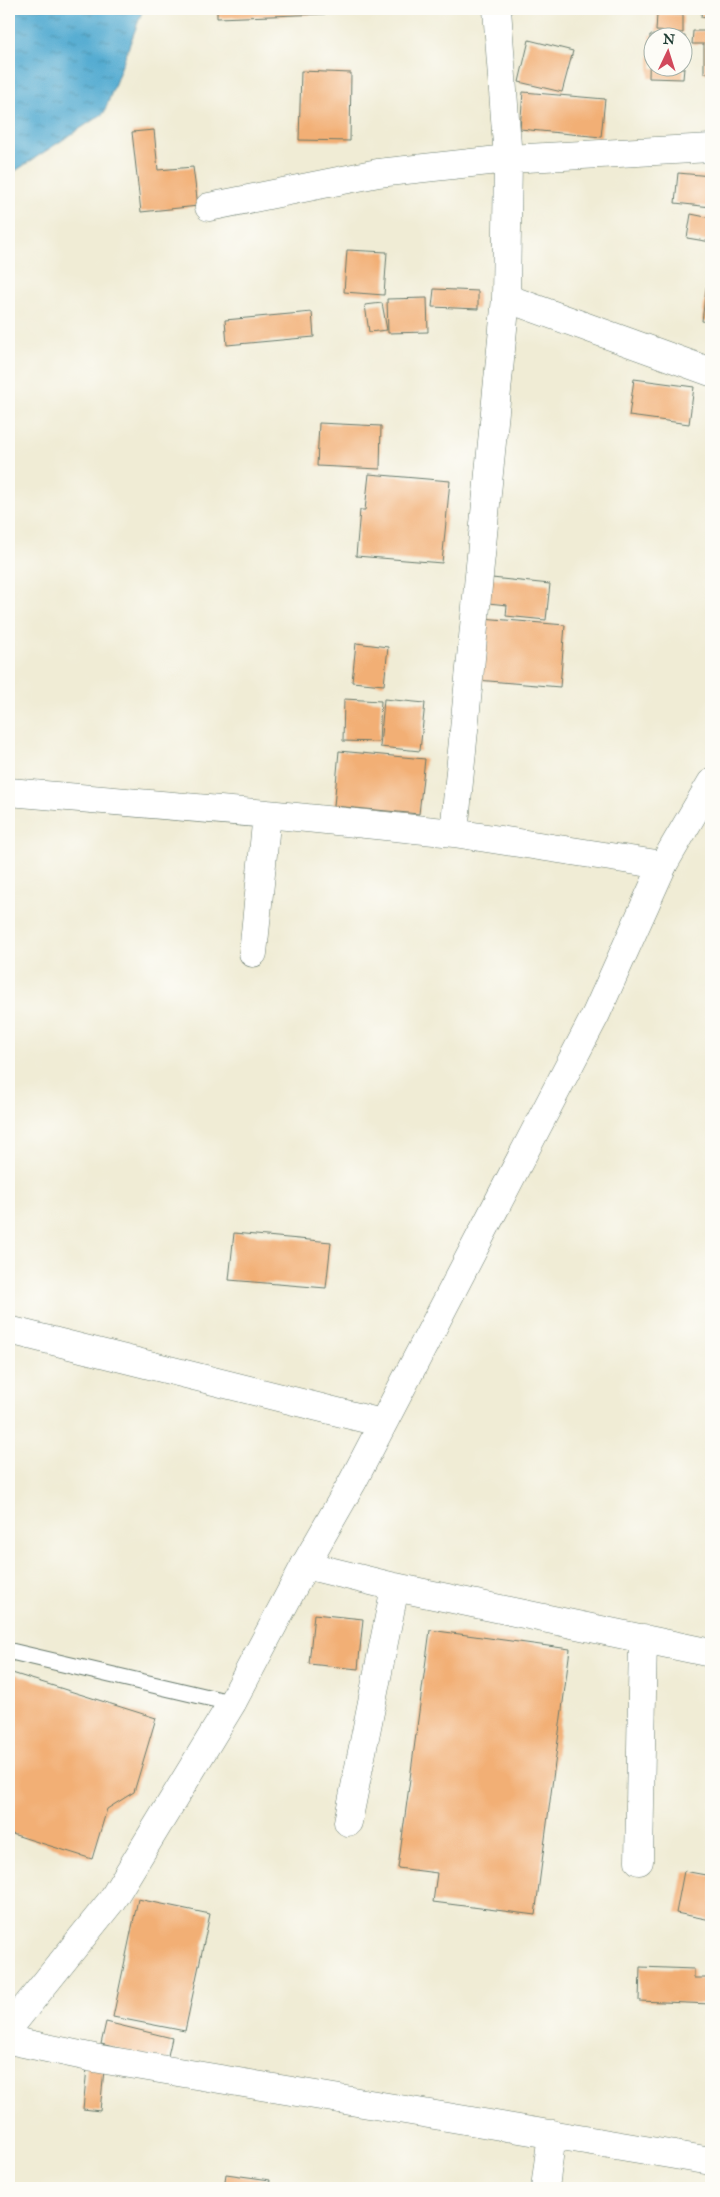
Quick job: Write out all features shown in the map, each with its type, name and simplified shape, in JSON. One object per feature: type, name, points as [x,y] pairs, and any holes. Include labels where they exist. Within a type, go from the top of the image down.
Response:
[{"type":"street","points":[[454,833],[506,298],[508,158],[497,9]]},
{"type":"street","points":[[209,207],[378,173],[508,158],[711,148]]},
{"type":"street","points":[[506,298],[711,372]]},
{"type":"street","points":[[9,2028],[112,1900],[232,1703],[305,1565],[353,1481],[596,1014],[663,865],[711,784]]},
{"type":"street","points":[[9,792],[267,814],[454,833],[663,865]]},
{"type":"street","points":[[252,954],[267,814]]},
{"type":"street","points":[[9,1330],[382,1423]]},
{"type":"street","points":[[305,1565],[711,1653]]},
{"type":"street","points":[[348,1822],[395,1586]]},
{"type":"street","points":[[638,1861],[643,1638]]},
{"type":"street","points":[[9,2040],[94,2058],[711,2161]]},
{"type":"street","points":[[544,2188],[552,2134]]},
{"type":"lane","points":[[9,1651],[232,1703]]},
{"type":"water","points":[[9,9],[143,9],[104,113],[9,175]]},
{"type":"building","points":[[217,9],[325,9],[325,14],[217,18]]},
{"type":"building","points":[[702,9],[711,9],[711,19],[701,17]]},
{"type":"building","points":[[657,14],[683,15],[683,28],[656,28]]},
{"type":"building","points":[[693,31],[711,31],[711,73],[704,73],[704,44],[692,44]]},
{"type":"building","points":[[529,40],[573,51],[562,92],[519,82]]},
{"type":"building","points":[[301,71],[351,73],[350,141],[299,140]]},
{"type":"building","points":[[649,78],[683,78],[683,79]]},
{"type":"building","points":[[523,92],[605,99],[601,137],[520,129]]},
{"type":"building","points":[[154,130],[158,170],[193,167],[198,206],[141,212],[132,132]]},
{"type":"building","points":[[678,173],[711,176],[711,207],[675,203]]},
{"type":"building","points":[[691,214],[711,218],[711,242],[687,238]]},
{"type":"building","points":[[347,250],[387,252],[384,295],[344,292]]},
{"type":"building","points":[[711,259],[711,323],[702,321]]},
{"type":"building","points":[[434,289],[478,291],[478,309],[432,307]]},
{"type":"building","points":[[427,298],[428,332],[388,333],[387,299]]},
{"type":"building","points":[[382,303],[387,330],[369,332],[365,305]]},
{"type":"building","points":[[312,312],[314,337],[227,345],[225,320]]},
{"type":"building","points":[[634,379],[694,387],[689,424],[629,416]]},
{"type":"building","points":[[319,423],[381,426],[380,469],[317,466]]},
{"type":"building","points":[[369,474],[450,481],[442,563],[356,556],[360,510],[365,510]]},
{"type":"building","points":[[482,577],[550,584],[546,620],[506,616],[507,605],[479,602]]},
{"type":"building","points":[[482,618],[565,625],[560,687],[477,680]]},
{"type":"building","points":[[356,643],[388,647],[384,685],[352,682]]},
{"type":"building","points":[[344,699],[381,701],[379,742],[343,741]]},
{"type":"building","points":[[384,699],[425,703],[420,751],[380,747]]},
{"type":"building","points":[[339,751],[425,759],[419,814],[334,806]]},
{"type":"building","points":[[234,1233],[331,1242],[326,1288],[229,1280]]},
{"type":"building","points":[[314,1614],[363,1619],[358,1669],[309,1664]]},
{"type":"building","points":[[430,1630],[570,1649],[535,1915],[433,1902],[437,1873],[398,1868]]},
{"type":"building","points":[[9,1672],[156,1718],[134,1792],[107,1809],[92,1859],[9,1833]]},
{"type":"building","points":[[684,1871],[711,1876],[711,1920],[676,1913]]},
{"type":"building","points":[[138,1899],[210,1914],[185,2031],[113,2017]]},
{"type":"building","points":[[640,1967],[694,1969],[694,1978],[711,1978],[711,2004],[639,2001]]},
{"type":"building","points":[[106,2022],[172,2038],[167,2060],[101,2044]]},
{"type":"building","points":[[89,2047],[106,2049],[100,2111],[83,2109]]},
{"type":"building","points":[[226,2174],[270,2180],[269,2188],[224,2188]]}]
